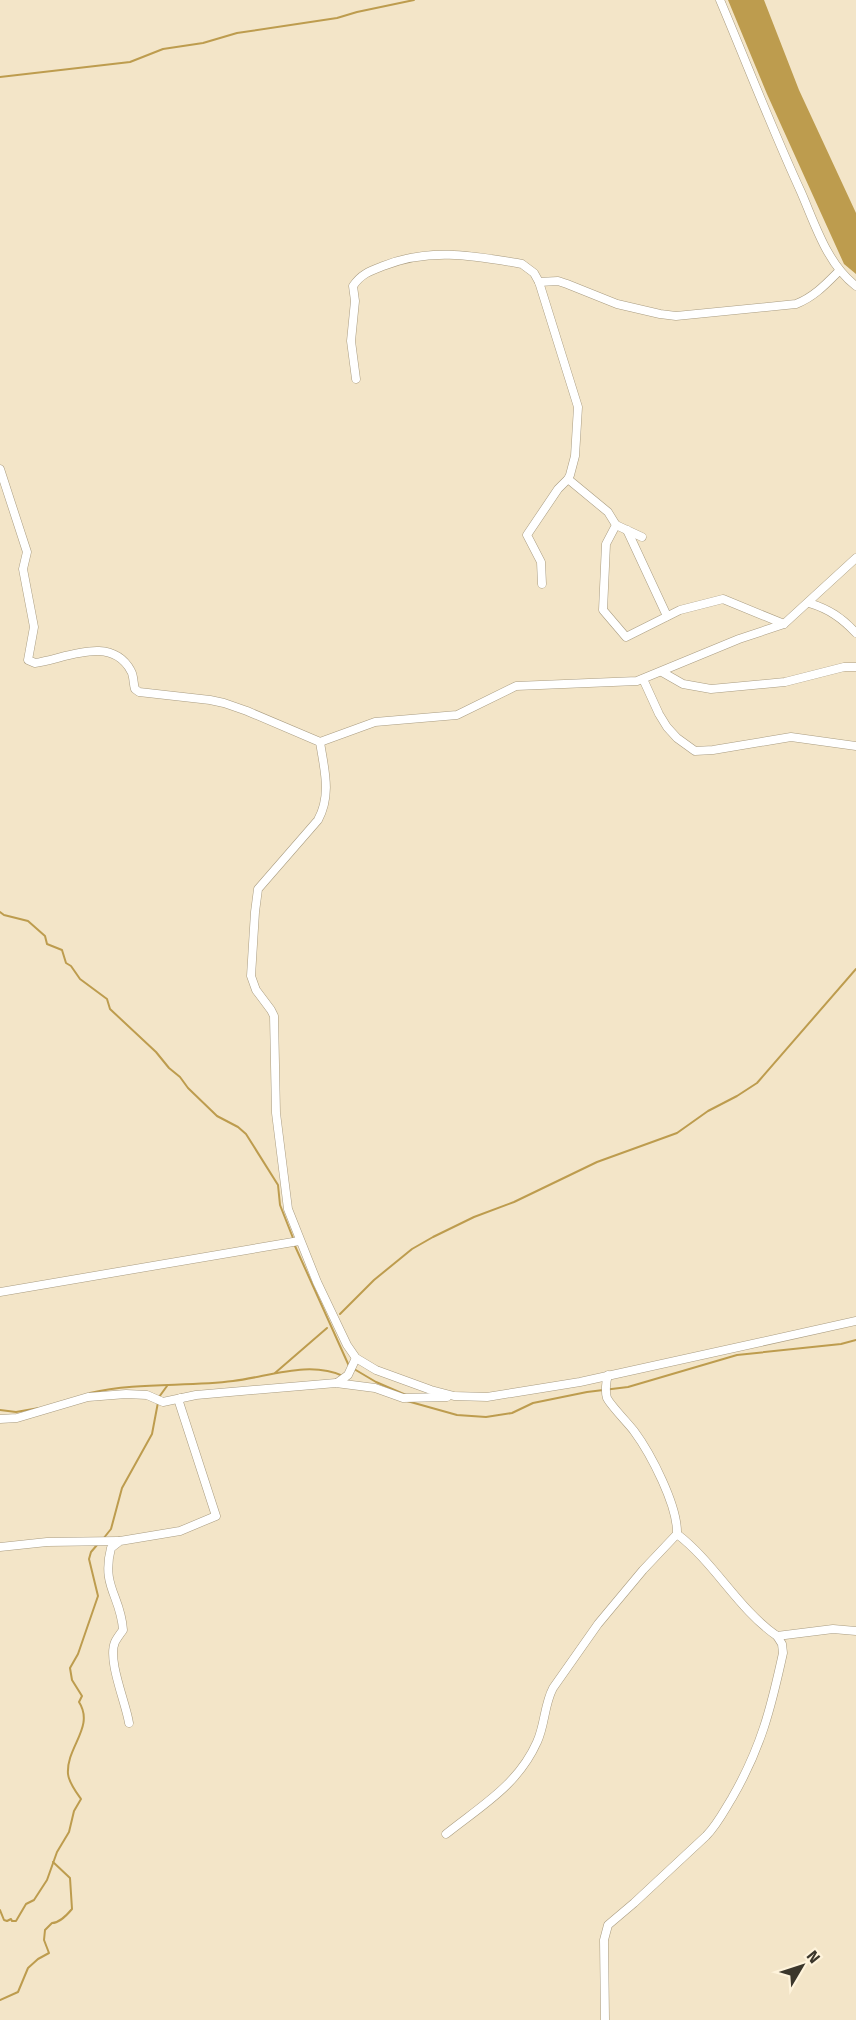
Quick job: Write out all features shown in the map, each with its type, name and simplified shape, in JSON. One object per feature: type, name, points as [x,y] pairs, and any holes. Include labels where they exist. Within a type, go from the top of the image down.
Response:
[{"type":"street","points":[[720,0],[777,139],[820,234],[839,271],[856,286]]},
{"type":"street","points":[[356,379],[351,341],[355,301],[353,286],[366,272],[410,256],[435,253],[522,264],[534,273],[539,282],[578,407],[575,456],[568,479],[558,489],[527,535],[542,562],[542,584]]},
{"type":"street","points":[[539,282],[558,281],[617,304],[676,316],[796,304],[807,300],[819,291],[839,271]]},
{"type":"street","points":[[0,469],[27,552],[23,569],[34,627],[28,660],[35,663],[80,652],[107,652],[127,666],[135,689],[139,692],[224,703],[320,742],[375,722],[458,715],[516,686],[627,682],[643,679],[739,639],[784,624],[856,558]]},
{"type":"street","points":[[568,479],[608,512],[616,525],[642,537]]},
{"type":"street","points":[[616,525],[606,544],[603,610],[626,637],[680,610],[723,599],[784,624]]},
{"type":"street","points":[[627,530],[667,616]]},
{"type":"street","points":[[809,603],[827,609],[843,619],[856,633]]},
{"type":"street","points":[[662,672],[683,684],[711,689],[785,682],[856,666]]},
{"type":"street","points":[[643,679],[667,727],[677,738],[695,751],[790,737],[856,746]]},
{"type":"street","points":[[320,742],[327,799],[324,809],[318,820],[258,888],[255,912],[251,976],[256,990],[274,1016],[274,1084],[280,1160],[288,1209],[299,1241],[331,1314],[356,1358],[389,1376],[454,1396]]},
{"type":"street","points":[[0,1292],[299,1241]]},
{"type":"street","points":[[0,1419],[17,1418],[88,1397],[138,1394],[163,1402],[196,1395],[336,1383],[375,1388],[403,1398],[504,1394],[563,1385],[856,1321]]},
{"type":"street","points":[[336,1383],[348,1375],[356,1358]]},
{"type":"street","points":[[605,2020],[604,1940],[608,1925],[713,1829],[745,1774],[765,1728],[783,1653],[782,1644],[777,1636],[756,1617],[706,1561],[677,1534],[675,1517],[651,1458],[607,1398],[608,1375]]},
{"type":"street","points":[[0,1547],[47,1542],[120,1541],[180,1531],[216,1516],[178,1402],[181,1398]]},
{"type":"street","points":[[446,1834],[512,1782],[533,1752],[548,1697],[553,1688],[615,1602],[677,1534]]},
{"type":"street","points":[[120,1541],[111,1548],[107,1570],[109,1586],[122,1622],[123,1630],[114,1643],[113,1660],[126,1704],[129,1724]]},
{"type":"street","points":[[777,1636],[833,1629],[856,1631]]},
{"type":"shaded area","points":[[728,0],[764,0],[799,90],[856,213],[856,274],[844,264],[767,94]]},
{"type":"waterway","points":[[0,77],[130,62],[163,49],[203,43],[237,33],[337,18],[414,0]]},
{"type":"waterway","points":[[0,912],[28,921],[45,936],[47,944],[62,950],[66,963],[80,979],[107,999],[110,1009],[156,1052],[188,1088],[217,1116],[246,1134],[278,1185],[280,1205],[293,1238]]},
{"type":"waterway","points":[[340,1314],[374,1280],[412,1249],[433,1237],[474,1217],[514,1202],[597,1162],[677,1133],[708,1111],[757,1083],[856,969]]},
{"type":"waterway","points":[[295,1246],[349,1366],[376,1382],[406,1395]]},
{"type":"waterway","points":[[275,1373],[327,1328]]},
{"type":"waterway","points":[[407,1401],[457,1415],[486,1417],[512,1413],[533,1403],[587,1392],[628,1387],[737,1355],[841,1344],[856,1340]]},
{"type":"waterway","points":[[90,1393],[126,1387],[233,1381],[302,1369],[330,1371],[343,1376]]},
{"type":"waterway","points":[[103,1539],[111,1529],[122,1488],[152,1434],[159,1397],[167,1386]]},
{"type":"waterway","points":[[0,1410],[16,1412],[39,1408]]},
{"type":"waterway","points":[[0,1910],[4,1920],[16,1921],[26,1904],[34,1900],[47,1880],[57,1852],[69,1832],[74,1811],[81,1799],[71,1784],[68,1774],[71,1755],[84,1720],[79,1702],[82,1696],[72,1680],[70,1668],[78,1654],[98,1596],[89,1559],[97,1545]]},
{"type":"waterway","points":[[0,2000],[18,1992],[28,1968],[49,1953],[44,1940],[45,1930],[72,1909],[70,1878],[53,1862]]}]
